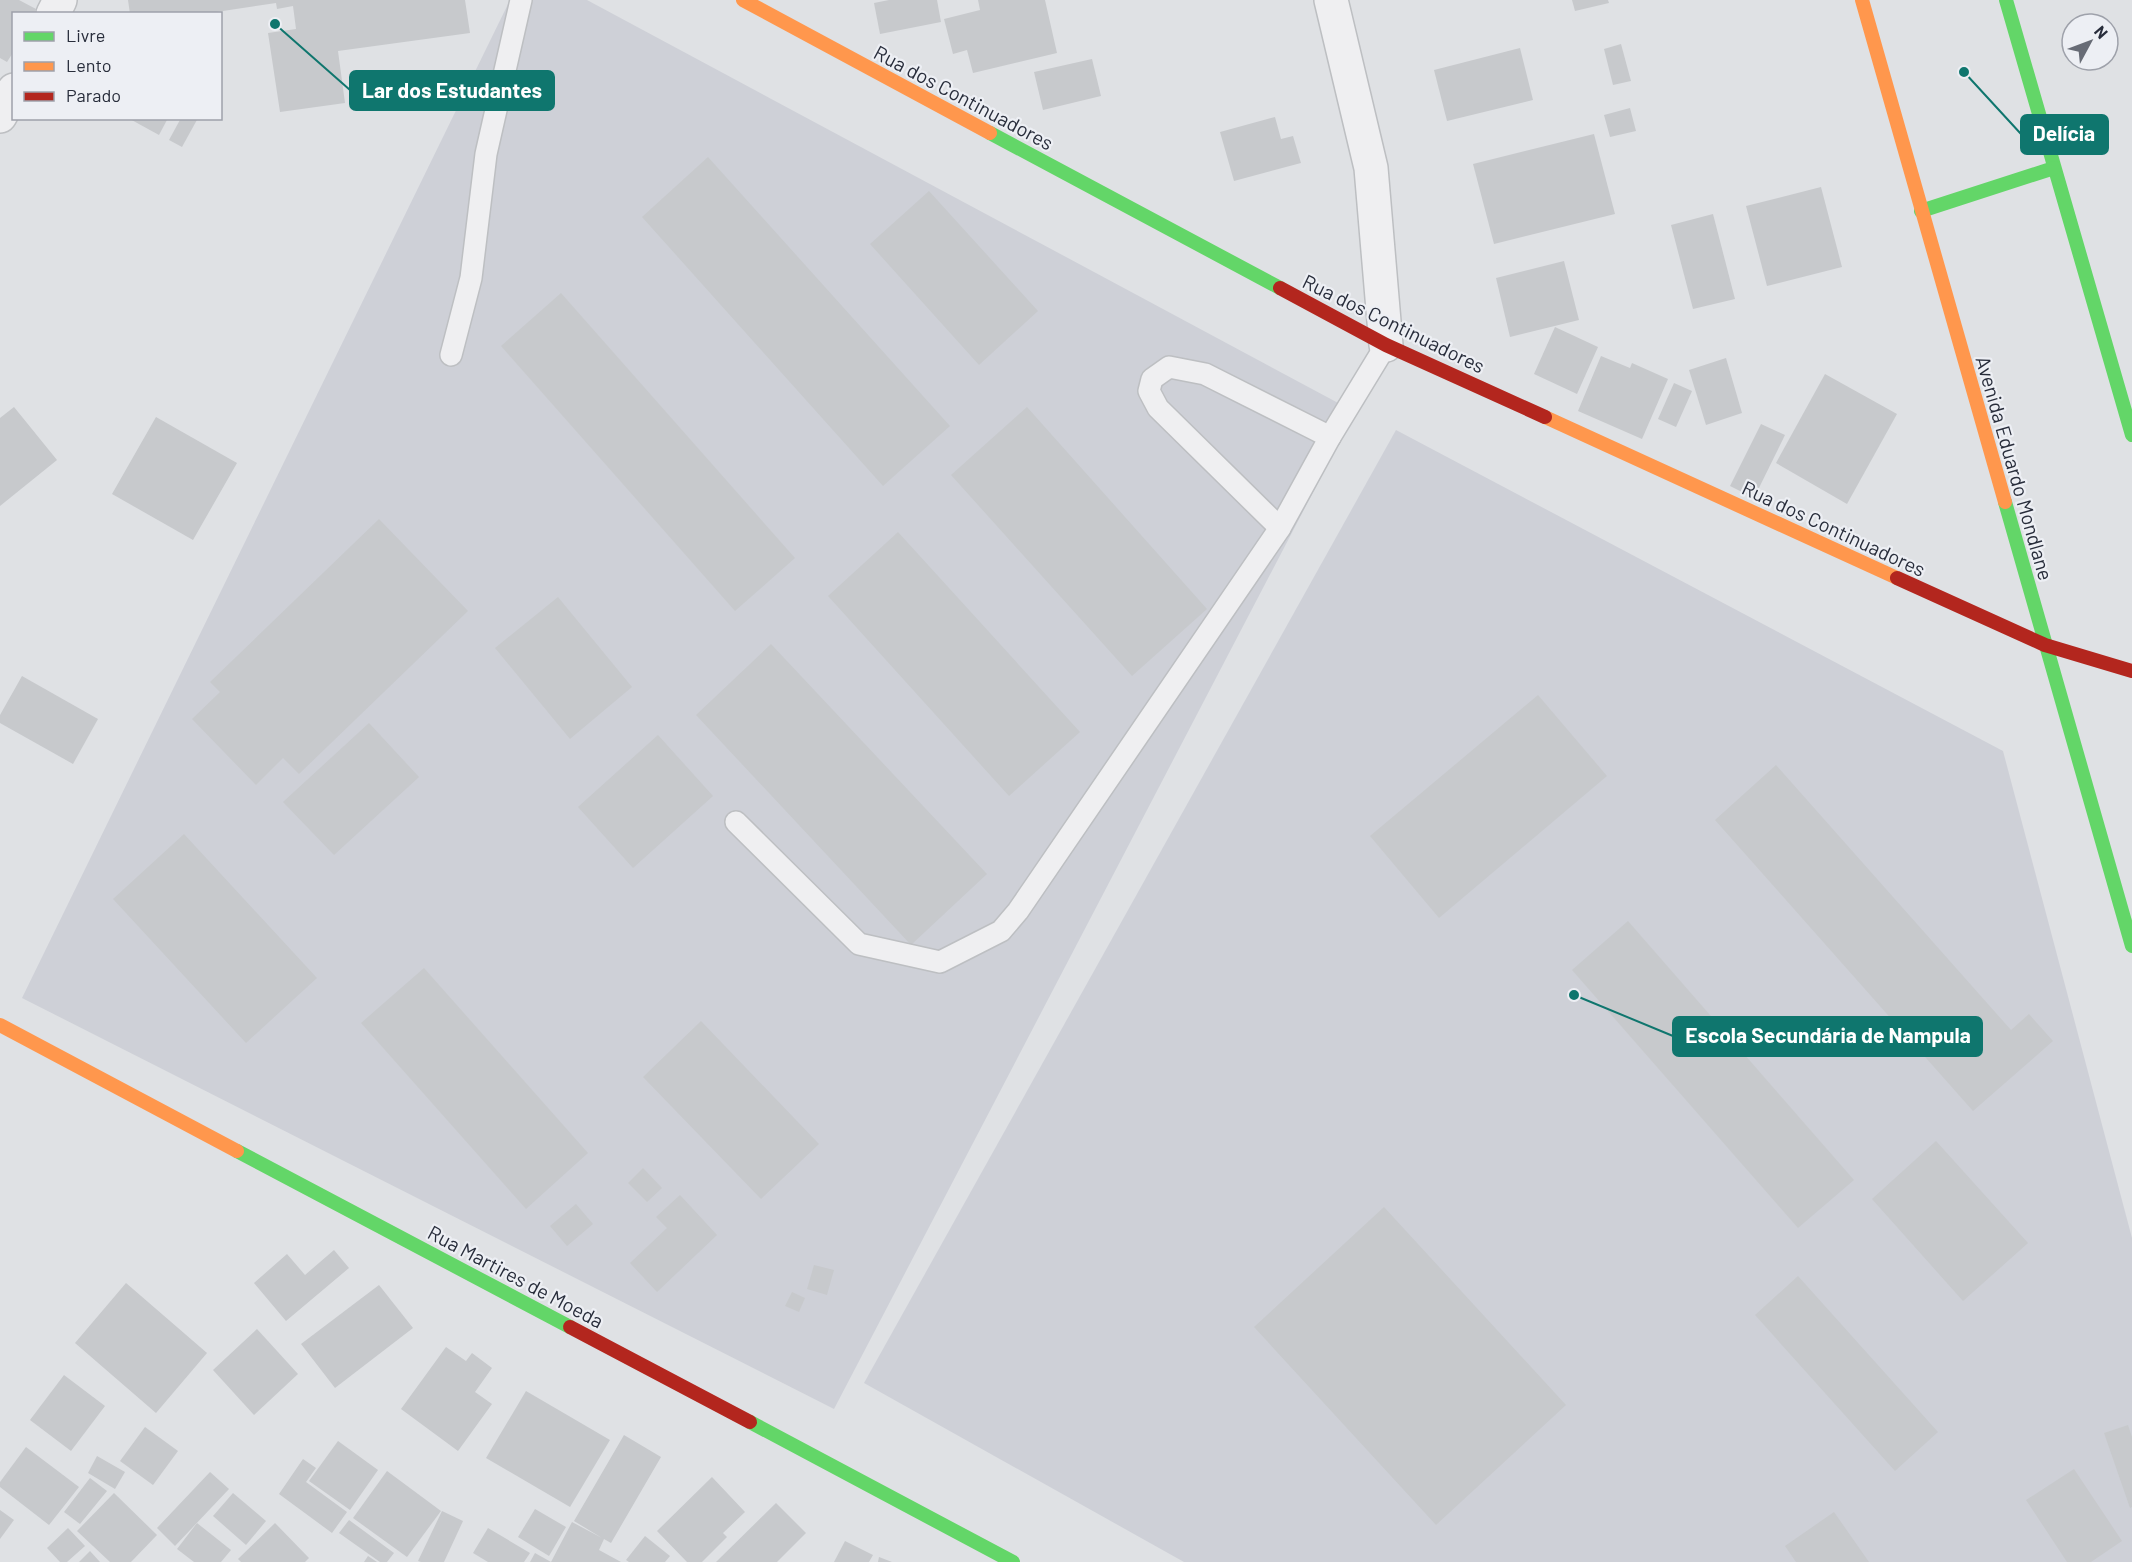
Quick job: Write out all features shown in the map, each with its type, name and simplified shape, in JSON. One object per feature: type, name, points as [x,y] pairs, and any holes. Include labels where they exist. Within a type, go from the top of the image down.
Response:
[{"type":"street","name":"Rua dos Continuadores","points":[[742,0],[782,10],[1386,345],[2045,645],[2132,671]]},
{"type":"street","points":[[1331,0],[1371,168],[1386,345]]},
{"type":"street","name":"Avenida Eduardo Mondlane","points":[[1862,0],[2132,946]]},
{"type":"street","points":[[2006,0],[2132,435]]},
{"type":"street","points":[[1921,211],[2054,168]]},
{"type":"street","name":"Rua Martires de Moeda","points":[[0,1025],[1013,1562]]},
{"type":"lane","points":[[450,355],[471,278],[486,154],[521,0]]},
{"type":"lane","points":[[736,822],[859,944],[940,962],[1001,931],[1018,911],[1280,528],[1330,437],[1386,345]]},
{"type":"lane","points":[[1280,528],[1158,408],[1149,391],[1152,379],[1169,367],[1205,374],[1330,437]]},
{"type":"shaded area","points":[[510,0],[587,0],[1355,412],[834,1409],[22,998]]},
{"type":"shaded area","points":[[1396,430],[2003,751],[2132,1238],[2132,1562],[1184,1562],[864,1383]]},
{"type":"building","points":[[0,0],[19,0],[36,9],[35,12],[12,12],[12,54],[7,62],[0,58]]},
{"type":"building","points":[[128,0],[465,0],[470,33],[338,51],[345,103],[280,112],[268,33],[296,29],[293,6],[277,9],[276,3],[216,12],[130,12]]},
{"type":"building","points":[[889,0],[937,0],[941,22],[880,34],[874,3]]},
{"type":"building","points":[[978,0],[1045,0],[1057,53],[973,73],[967,50],[953,54],[944,19],[980,10]]},
{"type":"building","points":[[1572,0],[1608,0],[1609,3],[1575,11]]},
{"type":"building","points":[[1621,44],[1631,81],[1613,85],[1604,49]]},
{"type":"building","points":[[1520,48],[1533,100],[1447,121],[1434,70]]},
{"type":"building","points":[[1092,59],[1101,96],[1043,110],[1034,72]]},
{"type":"building","points":[[1630,108],[1636,131],[1610,137],[1604,115]]},
{"type":"building","points":[[1275,117],[1281,139],[1293,136],[1301,163],[1234,181],[1220,132]]},
{"type":"building","points":[[132,120],[167,120],[159,135]]},
{"type":"building","points":[[180,120],[197,120],[182,147],[169,140]]},
{"type":"building","points":[[1594,134],[1615,214],[1494,244],[1473,164]]},
{"type":"building","points":[[708,157],[950,426],[883,486],[642,217]]},
{"type":"building","points":[[1821,187],[1842,267],[1767,286],[1746,206]]},
{"type":"building","points":[[929,191],[1038,311],[979,365],[870,244]]},
{"type":"building","points":[[1713,214],[1735,299],[1693,309],[1671,225]]},
{"type":"building","points":[[1564,261],[1579,320],[1510,337],[1496,278]]},
{"type":"building","points":[[561,293],[795,558],[735,611],[501,346]]},
{"type":"building","points":[[1555,327],[1598,347],[1577,394],[1534,374]]},
{"type":"building","points":[[1601,356],[1630,368],[1632,363],[1668,379],[1642,439],[1578,411]]},
{"type":"building","points":[[1726,358],[1742,413],[1706,425],[1689,370]]},
{"type":"building","points":[[1825,374],[1897,414],[1847,504],[1776,463]]},
{"type":"building","points":[[1674,383],[1692,391],[1676,427],[1658,419]]},
{"type":"building","points":[[14,407],[57,460],[0,506],[0,418]]},
{"type":"building","points":[[1027,407],[1207,609],[1132,676],[951,475]]},
{"type":"building","points":[[156,417],[237,463],[193,540],[112,494]]},
{"type":"building","points":[[1761,424],[1785,435],[1754,498],[1730,486]]},
{"type":"building","points":[[379,519],[468,611],[299,774],[283,758],[256,785],[192,719],[220,692],[210,682]]},
{"type":"building","points":[[898,532],[1080,732],[1009,796],[828,596]]},
{"type":"building","points":[[558,597],[632,687],[570,739],[495,648]]},
{"type":"building","points":[[771,644],[987,874],[911,945],[696,715]]},
{"type":"building","points":[[22,676],[98,719],[73,764],[0,723],[0,715]]},
{"type":"building","points":[[1538,695],[1607,776],[1439,918],[1370,836]]},
{"type":"building","points":[[369,723],[419,777],[334,855],[283,802]]},
{"type":"building","points":[[658,735],[713,796],[633,868],[578,807]]},
{"type":"building","points":[[1776,765],[2011,1030],[2029,1014],[2053,1041],[1973,1111],[1715,820]]},
{"type":"building","points":[[184,834],[317,978],[246,1043],[113,899]]},
{"type":"building","points":[[1628,921],[1854,1180],[1798,1228],[1572,970]]},
{"type":"building","points":[[424,968],[588,1153],[526,1209],[361,1023]]},
{"type":"building","points":[[701,1021],[819,1144],[761,1199],[643,1077]]},
{"type":"building","points":[[1936,1141],[2028,1243],[1963,1301],[1872,1199]]},
{"type":"building","points":[[643,1168],[662,1188],[647,1202],[628,1183]]},
{"type":"building","points":[[680,1195],[717,1235],[657,1292],[630,1263],[667,1228],[656,1217]]},
{"type":"building","points":[[576,1204],[593,1224],[567,1246],[550,1226]]},
{"type":"building","points":[[1384,1207],[1566,1405],[1436,1525],[1254,1327]]},
{"type":"building","points":[[334,1250],[349,1268],[286,1321],[254,1283],[287,1254],[305,1275]]},
{"type":"building","points":[[814,1265],[834,1270],[827,1295],[807,1289]]},
{"type":"building","points":[[1798,1276],[1938,1432],[1895,1471],[1755,1315]]},
{"type":"building","points":[[126,1283],[207,1353],[156,1413],[75,1343]]},
{"type":"building","points":[[379,1285],[413,1328],[335,1388],[301,1344]]},
{"type":"building","points":[[792,1292],[805,1298],[799,1312],[785,1306]]},
{"type":"building","points":[[257,1329],[298,1374],[254,1415],[213,1370]]},
{"type":"building","points":[[446,1347],[466,1361],[472,1353],[492,1368],[475,1392],[492,1404],[458,1451],[401,1409]]},
{"type":"building","points":[[64,1375],[105,1406],[71,1451],[30,1420]]},
{"type":"building","points":[[526,1391],[610,1440],[570,1507],[486,1458]]},
{"type":"building","points":[[2128,1425],[2132,1437],[2132,1507],[2130,1508],[2104,1433]]},
{"type":"building","points":[[145,1427],[178,1451],[153,1485],[120,1461]]},
{"type":"building","points":[[624,1435],[661,1457],[611,1543],[604,1539],[599,1550],[621,1562],[551,1562],[572,1522],[602,1538],[574,1521]]},
{"type":"building","points":[[338,1441],[378,1470],[350,1510],[309,1481]]},
{"type":"building","points":[[26,1447],[79,1487],[49,1525],[0,1487],[0,1482]]},
{"type":"building","points":[[97,1456],[125,1472],[115,1489],[88,1473]]},
{"type":"building","points":[[303,1459],[316,1468],[306,1482],[347,1512],[332,1533],[279,1494]]},
{"type":"building","points":[[2074,1469],[2122,1541],[2091,1562],[2067,1562],[2026,1500]]},
{"type":"building","points":[[387,1471],[441,1511],[407,1557],[353,1518]]},
{"type":"building","points":[[210,1472],[229,1489],[175,1546],[157,1528]]},
{"type":"building","points":[[712,1477],[745,1512],[723,1533],[727,1537],[702,1562],[687,1562],[657,1531]]},
{"type":"building","points":[[90,1478],[107,1491],[80,1524],[64,1512]]},
{"type":"building","points":[[114,1493],[157,1535],[131,1562],[110,1562],[77,1531]]},
{"type":"building","points":[[233,1493],[266,1521],[246,1545],[213,1516]]},
{"type":"building","points":[[776,1503],[806,1533],[777,1562],[716,1562]]},
{"type":"building","points":[[535,1509],[566,1527],[549,1556],[518,1537]]},
{"type":"building","points":[[0,1510],[14,1520],[0,1539]]},
{"type":"building","points":[[442,1511],[463,1521],[444,1562],[418,1561]]},
{"type":"building","points":[[1834,1512],[1869,1562],[1796,1562],[1785,1546]]},
{"type":"building","points":[[349,1520],[394,1553],[387,1562],[380,1562],[339,1533]]},
{"type":"building","points":[[197,1523],[231,1550],[221,1562],[194,1562],[177,1549]]},
{"type":"building","points":[[275,1523],[309,1558],[305,1562],[241,1562],[238,1559]]},
{"type":"building","points":[[68,1528],[85,1546],[67,1562],[60,1562],[47,1548]]},
{"type":"building","points":[[488,1528],[530,1553],[524,1562],[488,1562],[473,1553]]},
{"type":"building","points":[[645,1536],[670,1556],[665,1562],[629,1562],[626,1560]]},
{"type":"building","points":[[845,1541],[873,1555],[869,1562],[834,1562]]},
{"type":"building","points":[[90,1551],[100,1562],[79,1562]]},
{"type":"building","points":[[535,1553],[551,1562],[530,1562]]},
{"type":"building","points":[[368,1556],[377,1562],[364,1562]]},
{"type":"building","points":[[879,1557],[892,1562],[878,1562]]},
{"type":"traffic: fast","points":[[2006,0],[2132,435]]},
{"type":"traffic: fast","points":[[990,133],[1280,288]]},
{"type":"traffic: fast","points":[[1921,211],[2054,168]]},
{"type":"traffic: fast","points":[[2005,502],[2132,946]]},
{"type":"traffic: fast","points":[[237,1151],[570,1327]]},
{"type":"traffic: fast","points":[[750,1422],[1013,1562]]},
{"type":"traffic: slow","points":[[743,0],[990,133]]},
{"type":"traffic: slow","points":[[1862,0],[2005,502]]},
{"type":"traffic: slow","points":[[1545,417],[1897,578]]},
{"type":"traffic: slow","points":[[0,1025],[237,1151]]},
{"type":"traffic: jam","points":[[1280,288],[1386,345],[1545,417]]},
{"type":"traffic: jam","points":[[1897,578],[2045,645],[2132,671]]},
{"type":"traffic: jam","points":[[570,1327],[750,1422]]},
{"type":"place","name":"Lar dos Estudantes","points":[[275,24]]},
{"type":"place","name":"Delícia","points":[[1964,72]]},
{"type":"place","name":"Escola Secundária de Nampula","points":[[1574,995]]}]
